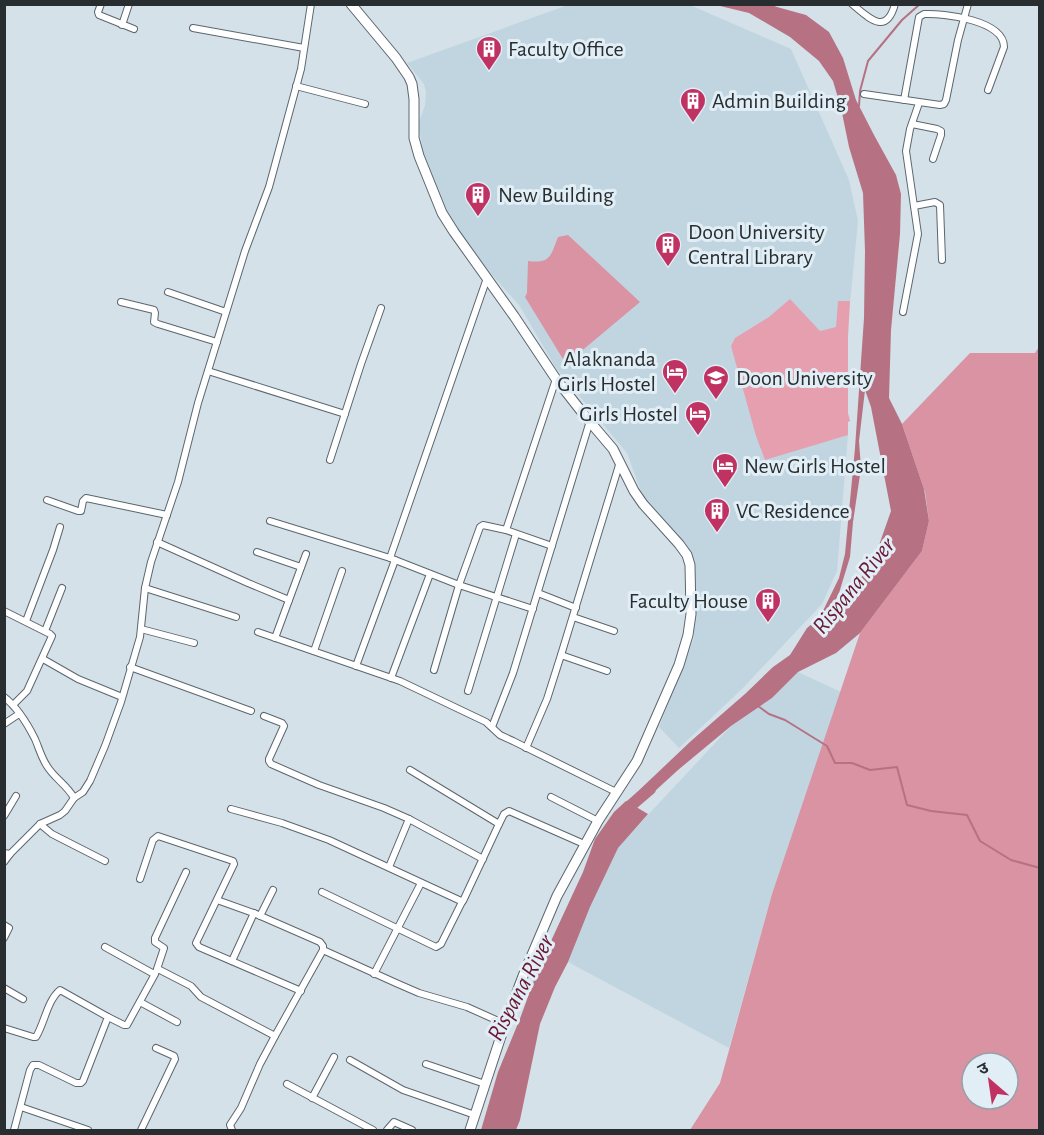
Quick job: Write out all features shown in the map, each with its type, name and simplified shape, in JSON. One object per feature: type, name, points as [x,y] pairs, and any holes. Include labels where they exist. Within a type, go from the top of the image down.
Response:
[{"type":"main road","points":[[351,4],[409,77],[414,99],[414,138],[418,156],[442,213],[556,379],[613,449],[642,504],[679,544],[687,555],[690,565],[691,614],[688,635],[679,665],[637,761],[584,844],[557,896],[505,1024],[470,1131]]},
{"type":"street","points":[[101,4],[99,15],[134,29]]},
{"type":"street","points":[[122,25],[129,4]]},
{"type":"street","points":[[4,862],[7,854],[40,824],[60,815],[82,792],[90,781],[105,746],[122,697],[141,629],[145,588],[151,562],[178,482],[198,403],[244,251],[269,187],[301,69],[311,4]]},
{"type":"street","points":[[852,4],[880,23],[886,21],[895,4]]},
{"type":"street","points":[[864,94],[919,103],[940,105],[945,102],[968,4]]},
{"type":"street","points":[[904,100],[919,16],[927,13],[964,18],[999,34],[1005,43],[987,90]]},
{"type":"street","points":[[193,28],[304,48]]},
{"type":"street","points":[[296,86],[365,104]]},
{"type":"street","points":[[903,312],[918,234],[906,151],[919,103]]},
{"type":"street","points":[[912,124],[941,131],[933,159]]},
{"type":"street","points":[[914,206],[935,202],[940,205],[942,260]]},
{"type":"street","points":[[356,666],[487,278]]},
{"type":"street","points":[[168,292],[226,312]]},
{"type":"street","points":[[121,302],[154,310],[154,322],[158,324],[217,342]]},
{"type":"street","points":[[330,460],[381,308]]},
{"type":"street","points":[[208,371],[345,414]]},
{"type":"street","points":[[506,530],[556,379]]},
{"type":"street","points":[[492,727],[513,673],[590,421]]},
{"type":"street","points":[[526,748],[547,699],[620,462]]},
{"type":"street","points":[[47,500],[80,512],[86,498],[167,515]]},
{"type":"street","points":[[270,521],[392,559],[459,585],[533,609]]},
{"type":"street","points":[[434,670],[459,585],[480,526],[489,525],[552,546]]},
{"type":"street","points":[[26,621],[60,527]]},
{"type":"street","points":[[468,692],[516,534]]},
{"type":"street","points":[[157,542],[290,600]]},
{"type":"street","points":[[257,552],[301,567]]},
{"type":"street","points":[[275,638],[306,554]]},
{"type":"street","points":[[314,651],[342,571]]},
{"type":"street","points":[[391,678],[430,574]]},
{"type":"street","points":[[45,631],[62,588]]},
{"type":"street","points":[[145,588],[236,617]]},
{"type":"street","points":[[538,593],[576,608]]},
{"type":"street","points":[[4,611],[52,636],[27,690],[13,705]]},
{"type":"street","points":[[573,617],[614,631]]},
{"type":"street","points":[[141,629],[194,643]]},
{"type":"street","points":[[258,632],[391,678],[444,701],[486,722],[500,735],[616,792]]},
{"type":"street","points":[[561,655],[607,671]]},
{"type":"street","points":[[43,658],[78,679],[122,697]]},
{"type":"street","points":[[130,667],[251,711]]},
{"type":"street","points":[[4,697],[13,705],[36,740],[45,764],[74,798]]},
{"type":"street","points":[[4,724],[19,714]]},
{"type":"street","points":[[264,716],[284,726],[268,761],[271,764],[319,785],[410,819],[483,859]]},
{"type":"street","points":[[410,770],[499,824]]},
{"type":"street","points":[[4,816],[16,796]]},
{"type":"street","points":[[551,796],[598,821]]},
{"type":"street","points":[[231,809],[329,840],[462,902]]},
{"type":"street","points":[[322,892],[437,946],[441,944],[507,812],[512,812],[584,844]]},
{"type":"street","points":[[389,867],[410,819]]},
{"type":"street","points":[[40,824],[52,834],[105,861]]},
{"type":"street","points":[[140,879],[153,840],[160,836],[233,861],[234,864],[196,943],[199,947],[301,991]]},
{"type":"street","points":[[4,1028],[36,1037],[53,998],[60,990],[127,1025],[156,972],[165,948],[155,942],[155,938],[186,872]]},
{"type":"street","points":[[374,974],[421,883]]},
{"type":"street","points":[[231,961],[273,890]]},
{"type":"street","points":[[217,900],[257,914],[320,942],[323,946],[323,950],[260,1064],[241,1108],[230,1125],[232,1131]]},
{"type":"street","points":[[4,925],[9,928],[4,938]]},
{"type":"street","points":[[105,947],[156,972],[188,984],[201,997],[275,1036]]},
{"type":"street","points":[[323,950],[419,993],[467,1007],[505,1024]]},
{"type":"street","points":[[4,988],[23,999]]},
{"type":"street","points":[[140,1002],[177,1022]]},
{"type":"street","points":[[14,1131],[33,1065],[39,1065],[76,1083],[81,1083],[108,1017]]},
{"type":"street","points":[[141,1131],[175,1059],[174,1056],[156,1047]]},
{"type":"street","points":[[312,1098],[334,1057]]},
{"type":"street","points":[[350,1060],[404,1090],[475,1115]]},
{"type":"street","points":[[426,1064],[485,1084]]},
{"type":"street","points":[[287,1084],[373,1131]]},
{"type":"street","points":[[21,1107],[88,1131]]},
{"type":"street","points":[[387,1131],[394,1122],[412,1131]]},
{"type":"shaded area","name":"Doon University","points":[[568,5],[690,5],[791,49],[849,180],[858,221],[848,324],[848,435],[837,571],[822,604],[741,690],[679,748],[659,727],[694,638],[694,561],[684,544],[643,497],[627,453],[556,368],[519,305],[479,260],[448,215],[422,155],[418,125],[425,105],[424,84],[407,63]]},
{"type":"shaded area","points":[[716,5],[772,5],[806,15],[829,32],[843,58],[856,100],[896,175],[901,194],[900,234],[891,330],[889,398],[902,424],[924,489],[929,521],[922,551],[860,633],[836,653],[798,672],[772,698],[731,726],[643,802],[633,796],[773,667],[790,655],[807,628],[820,617],[839,578],[845,554],[864,318],[863,193],[833,81],[819,61],[790,37],[749,13]],"holes":[[[865,390],[871,407],[891,511],[878,548],[849,600],[827,623],[825,621],[839,593],[850,557],[861,468],[859,441]]]},
{"type":"shaded area","points":[[568,235],[640,302],[566,364],[525,297],[528,261],[536,262],[546,259],[558,237]]},
{"type":"shaded area","points":[[790,299],[820,331],[836,327],[838,301],[850,301],[848,435],[765,460],[731,346],[735,338],[769,317]]},
{"type":"shaded area","points":[[1039,347],[1039,1130],[690,1130],[720,1083],[772,894],[860,633],[922,551],[929,521],[925,492],[902,424],[970,353],[1035,353]]},
{"type":"shaded area","points":[[798,672],[841,692],[772,894],[729,1048],[568,962],[618,847],[731,726],[772,698]]},
{"type":"shaded area","points":[[626,801],[648,814],[618,848],[555,987],[540,1024],[516,1130],[481,1130],[498,1072],[538,969],[583,872],[595,839],[614,812]]},
{"type":"waterway","points":[[859,106],[860,91],[868,61],[902,20],[920,4]]},
{"type":"waterway","points":[[758,706],[827,746],[835,763],[852,763],[870,770],[897,767],[907,805],[931,811],[967,815],[980,841],[1011,860],[1040,868]]},
{"type":"waterway","name":"Rispana River","points":[[622,817],[629,807],[650,789]]},
{"type":"place","name":"Faculty Office","points":[[489,72]]},
{"type":"place","name":"Admin Building","points":[[693,124]]},
{"type":"place","name":"New Building","points":[[478,218]]},
{"type":"place","name":"Doon University Central Library","points":[[668,268]]},
{"type":"place","name":"Alaknanda Girls Hostel","points":[[675,395]]},
{"type":"place","name":"Doon University","points":[[716,401]]},
{"type":"place","name":"Girls Hostel","points":[[698,437]]},
{"type":"place","name":"New Girls Hostel","points":[[725,489]]},
{"type":"place","name":"VC Residence","points":[[717,534]]},
{"type":"place","name":"Faculty House","points":[[768,624]]}]
